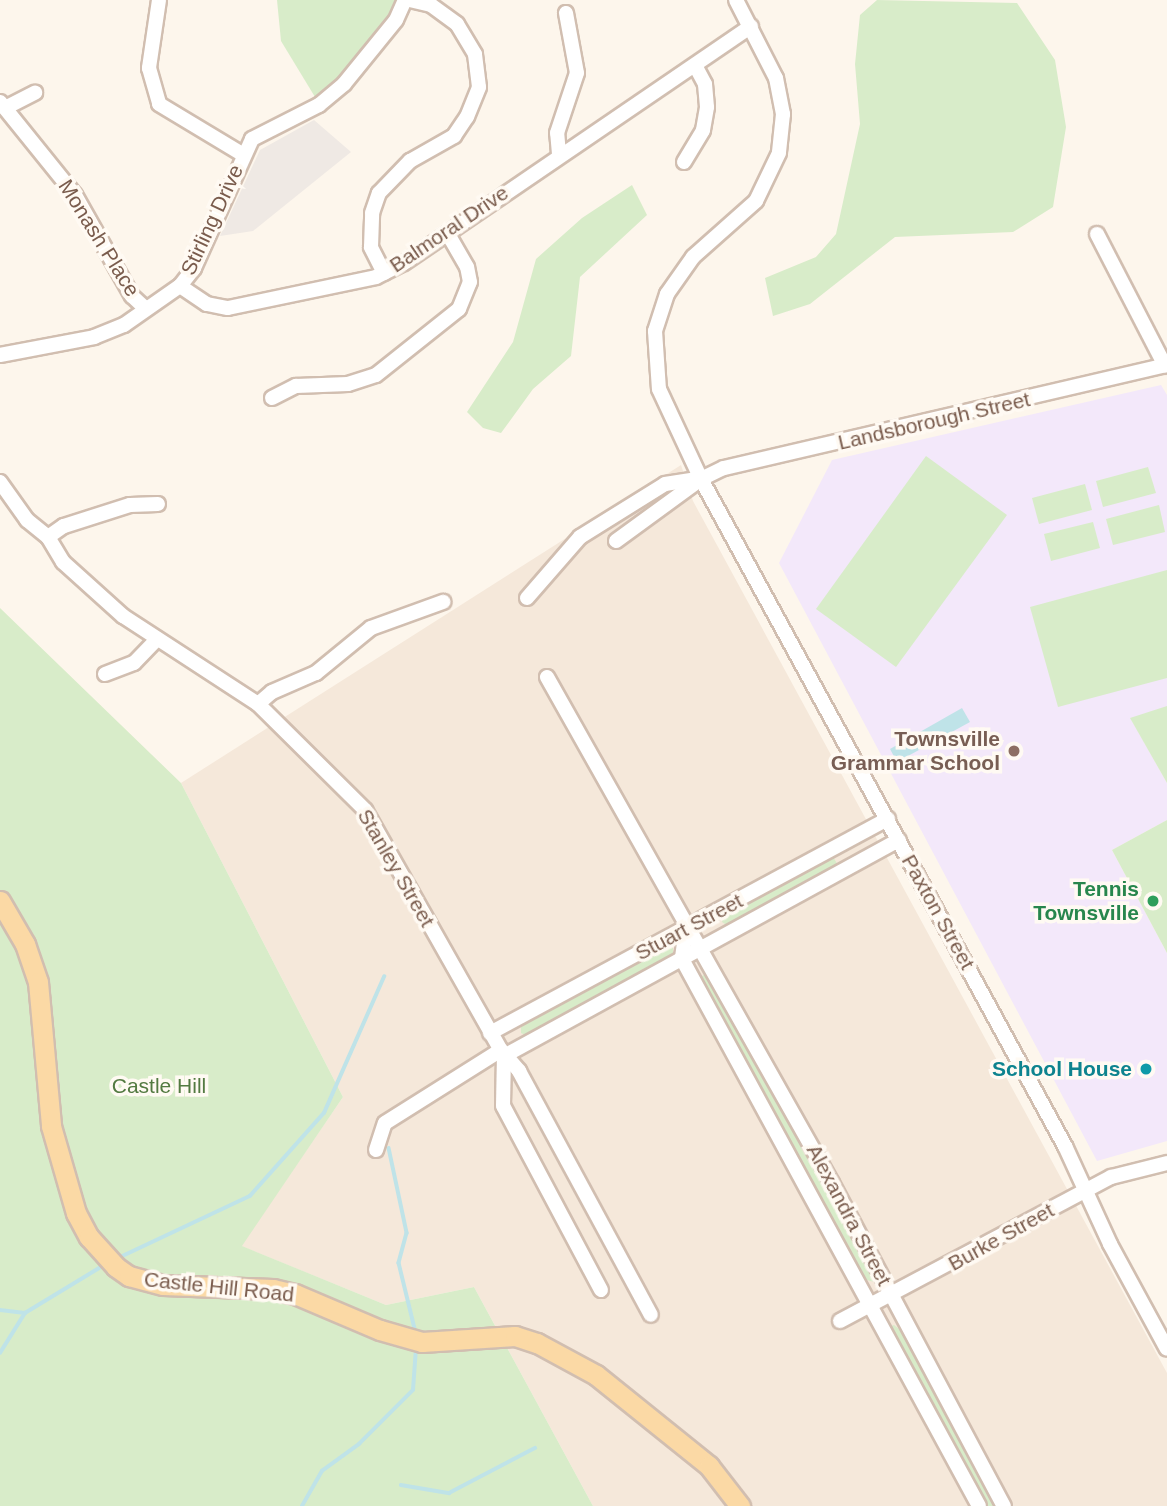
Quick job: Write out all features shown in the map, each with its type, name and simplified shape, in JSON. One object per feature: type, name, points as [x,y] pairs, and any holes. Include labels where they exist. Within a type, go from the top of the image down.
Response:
[{"type":"main road","name":"Castle Hill Road","points":[[0,901],[24,944],[38,982],[51,1126],[76,1213],[89,1237],[116,1267],[163,1285],[273,1289],[295,1294],[396,1336],[422,1342],[515,1336],[537,1343],[596,1375],[709,1466],[738,1503]]},
{"type":"street","name":"Stirling Drive","points":[[159,0],[149,68],[159,104],[243,154]]},
{"type":"street","name":"Stirling Drive","points":[[180,286],[204,247],[243,154],[252,139],[319,105],[344,84],[396,20],[408,0]]},
{"type":"street","points":[[384,273],[371,247],[372,213],[379,193],[410,161],[454,136],[467,117],[479,87],[475,54],[457,24],[431,5],[408,0]]},
{"type":"street","name":"Paxton Street","points":[[736,0],[751,26],[780,92],[779,153],[756,201],[679,275],[659,312],[655,331],[659,389],[701,479],[888,819],[1167,1349]]},
{"type":"street","points":[[559,154],[557,133],[577,74],[566,13]]},
{"type":"street","name":"Balmoral Drive","points":[[180,286],[207,304],[228,308],[384,273],[751,26]]},
{"type":"street","points":[[684,162],[703,130],[707,107],[705,84],[695,65]]},
{"type":"street","points":[[2,105],[35,93]]},
{"type":"street","name":"Monash Place","points":[[2,105],[75,195],[132,296],[146,309]]},
{"type":"street","points":[[272,398],[296,386],[348,384],[383,372],[459,309],[470,282],[467,267],[446,233]]},
{"type":"street","points":[[1097,234],[1166,365]]},
{"type":"street","points":[[0,355],[94,337],[124,325],[180,286]]},
{"type":"street","name":"Landsborough Street","points":[[616,541],[701,479],[726,468],[1166,365]]},
{"type":"street","name":"Landsborough Street","points":[[527,598],[580,537],[665,484],[701,479]]},
{"type":"street","name":"Stanley Street","points":[[0,482],[27,520],[48,537],[63,562],[123,616],[258,704],[365,810],[490,1033],[502,1053],[519,1072],[651,1315]]},
{"type":"street","points":[[48,537],[64,526],[130,505],[158,505]]},
{"type":"street","points":[[258,704],[272,692],[316,673],[371,628],[443,602]]},
{"type":"street","points":[[105,674],[134,663],[157,639]]},
{"type":"street","name":"Alexandra Street","points":[[547,677],[686,929],[702,948],[1004,1506]]},
{"type":"street","name":"Stuart Street","points":[[490,1033],[888,819]]},
{"type":"street","name":"Stuart Street","points":[[376,1150],[385,1123],[502,1053],[682,959],[899,840]]},
{"type":"street","points":[[682,959],[686,929]]},
{"type":"street","name":"Alexandra Street","points":[[682,959],[979,1506]]},
{"type":"street","points":[[502,1053],[503,1106],[601,1290]]},
{"type":"street","name":"Burke Street","points":[[840,1321],[892,1296],[1111,1177],[1167,1163]]},
{"type":"shaded area","points":[[314,120],[351,152],[253,231],[220,236],[260,150]]},
{"type":"shaded area","name":"Townsville Grammar School","points":[[1161,385],[1167,395],[1167,707],[1131,719],[1167,783],[1167,820],[1112,850],[1167,953],[1167,1141],[1097,1161],[779,563],[832,460]]},
{"type":"shaded area","points":[[681,465],[693,501],[1167,1373],[1167,1506],[593,1506],[474,1287],[386,1305],[241,1246],[343,1097],[181,783]]},
{"type":"green space","points":[[277,0],[395,0],[392,14],[342,78],[315,97],[281,41]]},
{"type":"green space","points":[[877,0],[1017,3],[1055,60],[1066,127],[1053,207],[1013,232],[895,237],[810,304],[773,316],[765,278],[816,257],[836,234],[860,124],[855,64],[860,15]]},
{"type":"green space","points":[[632,185],[647,215],[580,277],[571,356],[533,389],[501,433],[483,428],[467,412],[513,342],[536,259],[582,218]]},
{"type":"green space","points":[[926,456],[1007,515],[896,667],[816,609]]},
{"type":"green space","points":[[1148,467],[1156,493],[1103,507],[1096,481]]},
{"type":"green space","points":[[1085,484],[1092,510],[1039,524],[1032,498]]},
{"type":"green space","points":[[1159,505],[1165,532],[1113,545],[1106,519]]},
{"type":"green space","points":[[1093,522],[1100,548],[1051,561],[1044,534]]},
{"type":"green space","points":[[1167,570],[1167,678],[1058,707],[1030,607]]},
{"type":"green space","name":"Castle Hill","points":[[0,608],[181,783],[343,1097],[242,1246],[386,1305],[474,1287],[593,1506],[0,1506]]},
{"type":"green space","points":[[1167,706],[1167,783],[1130,718]]},
{"type":"green space","name":"Tennis Townsville","points":[[1167,820],[1167,953],[1112,850]]},
{"type":"green space","points":[[832,855],[839,867],[728,926],[722,922],[723,914]]},
{"type":"green space","points":[[665,945],[673,948],[673,956],[529,1037],[521,1033],[521,1023]]},
{"type":"green space","points":[[709,972],[866,1258],[874,1282],[860,1278],[697,979]]},
{"type":"green space","points":[[894,1325],[903,1332],[997,1506],[983,1506],[888,1327]]},
{"type":"water","points":[[962,708],[970,722],[897,762],[890,749]]},
{"type":"waterway","points":[[116,1259],[250,1196],[324,1113],[384,977]]},
{"type":"waterway","points":[[389,1148],[407,1233],[399,1263],[416,1333]]},
{"type":"waterway","points":[[0,1353],[25,1313],[106,1264]]},
{"type":"waterway","points":[[0,1310],[25,1313]]},
{"type":"waterway","points":[[302,1506],[322,1471],[359,1444],[413,1390],[416,1348]]},
{"type":"waterway","points":[[401,1485],[449,1493],[535,1448]]},
{"type":"place","name":"Townsville Grammar School","points":[[1014,751]]},
{"type":"place","name":"Tennis Townsville","points":[[1153,901]]},
{"type":"place","name":"School House","points":[[1146,1069]]}]
